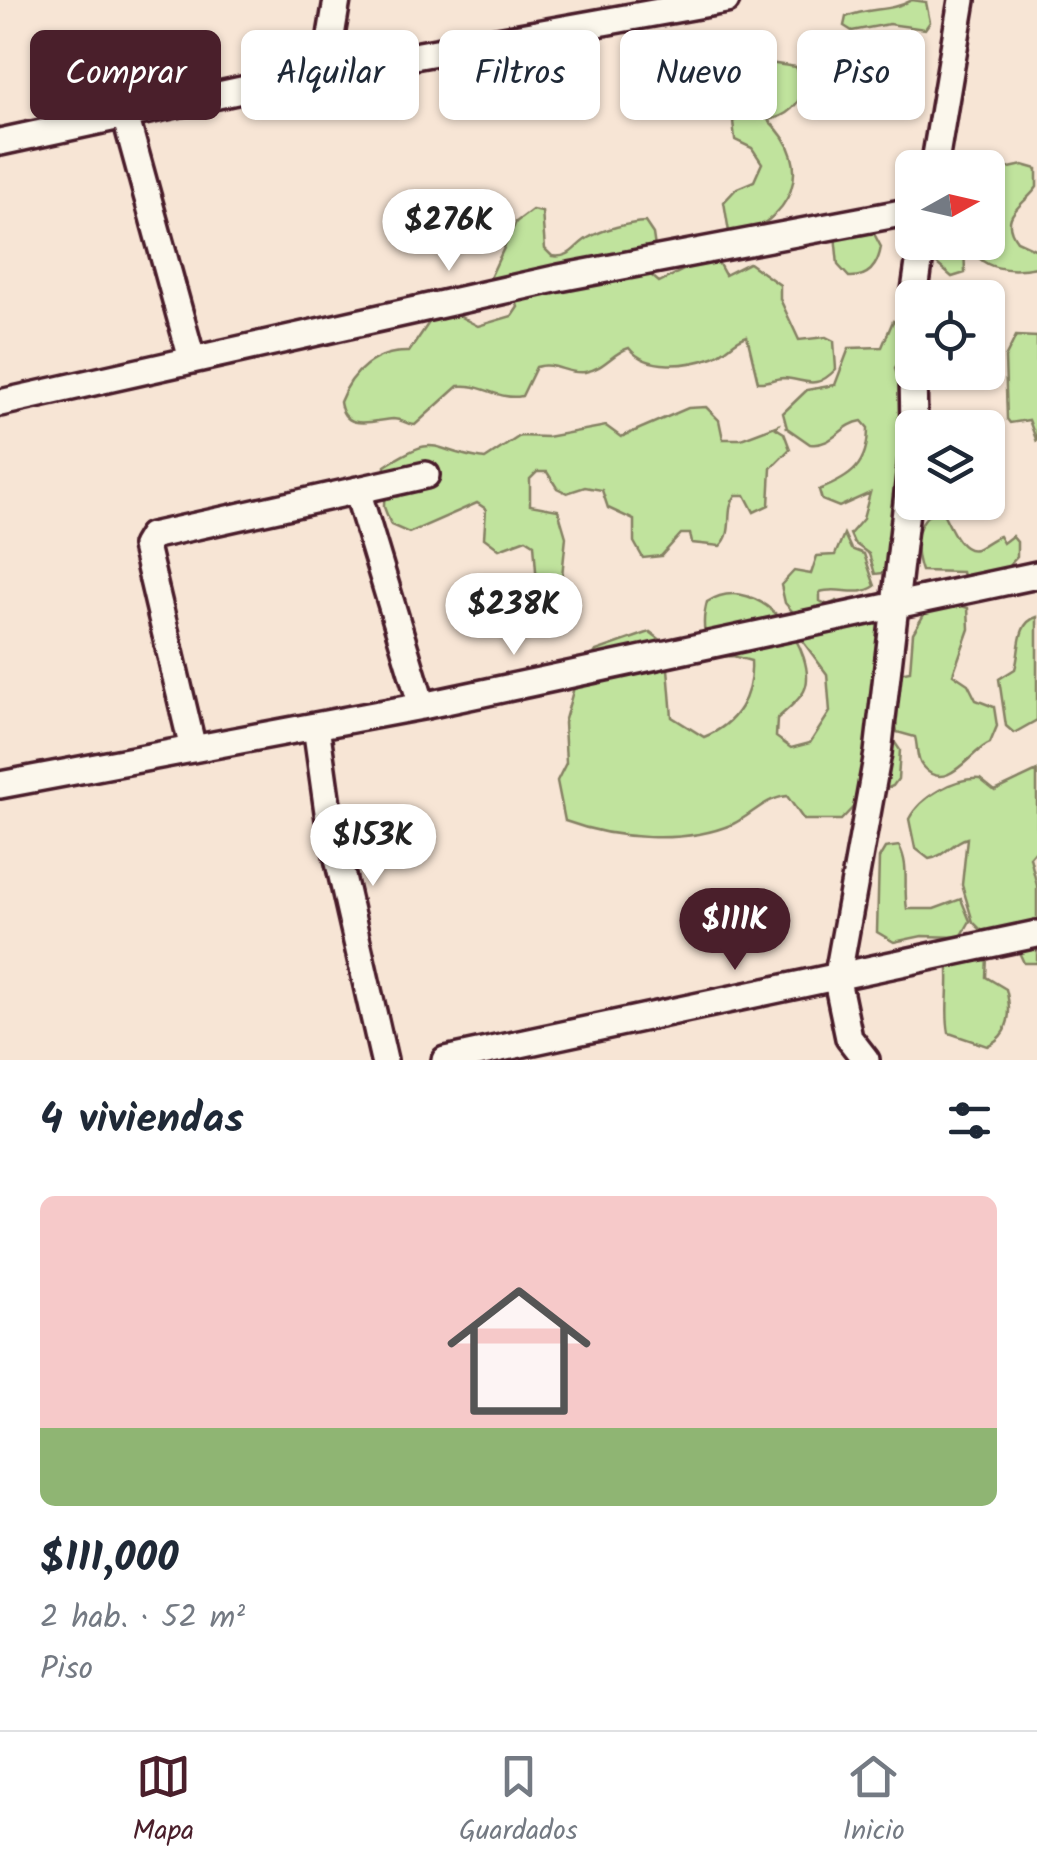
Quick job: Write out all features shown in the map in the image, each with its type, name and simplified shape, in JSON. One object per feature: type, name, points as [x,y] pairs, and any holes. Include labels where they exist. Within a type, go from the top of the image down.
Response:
[{"type":"street","points":[[332,30],[337,0]]},
{"type":"street","points":[[419,55],[726,0]]},
{"type":"street","points":[[937,150],[962,0]]},
{"type":"street","points":[[0,142],[102,120]]},
{"type":"street","points":[[126,120],[192,359]]},
{"type":"street","points":[[0,403],[559,278],[895,215]]},
{"type":"street","points":[[193,749],[145,546],[152,536],[426,476]]},
{"type":"street","points":[[358,490],[422,706]]},
{"type":"street","points":[[866,1060],[849,1038],[837,980],[878,752],[905,520]]},
{"type":"street","points":[[0,784],[422,706],[1037,575]]},
{"type":"street","points":[[316,726],[329,819],[384,1060]]},
{"type":"street","points":[[445,1060],[837,980],[1037,934]]},
{"type":"green space","points":[[912,0],[926,2],[930,22],[925,29],[889,24],[850,30],[844,26],[846,17]]},
{"type":"green space","points":[[777,64],[797,69],[797,103],[777,117]]},
{"type":"green space","points":[[768,120],[792,156],[794,174],[791,191],[769,220],[730,238],[724,202],[737,188],[754,181],[762,163],[752,148],[735,140],[733,121]]},
{"type":"green space","points":[[1023,165],[1037,169],[1037,187],[1015,211],[1010,224],[1017,241],[1037,250],[1037,267],[997,267],[982,260],[1005,260],[1005,169]]},
{"type":"green space","points":[[532,210],[542,212],[545,249],[552,256],[568,254],[601,232],[645,222],[653,234],[658,268],[652,276],[659,282],[714,255],[725,275],[749,263],[780,285],[780,299],[799,340],[826,337],[834,341],[836,369],[815,382],[783,378],[758,382],[747,336],[718,355],[692,363],[657,363],[629,348],[585,372],[536,367],[522,396],[458,386],[415,425],[396,419],[360,423],[347,418],[340,402],[358,372],[375,359],[409,352],[432,318],[451,312],[478,326],[512,316],[518,307],[515,298],[490,290],[489,280],[516,222]]},
{"type":"green space","points":[[870,226],[881,247],[878,259],[867,273],[849,277],[838,265],[835,235]]},
{"type":"green space","points":[[925,260],[965,260],[965,273],[952,277],[937,264]]},
{"type":"green space","points":[[895,322],[895,390],[901,390],[907,410],[895,410],[895,520],[902,520],[892,572],[875,574],[869,554],[854,543],[850,534],[863,519],[870,493],[839,507],[822,500],[819,490],[856,468],[865,451],[868,428],[862,421],[825,442],[810,444],[787,428],[783,413],[807,390],[835,385],[849,348],[882,347]]},
{"type":"green space","points":[[1016,336],[1037,337],[1037,442],[1029,420],[1010,423],[1007,419],[1005,358]]},
{"type":"green space","points":[[706,407],[719,420],[723,439],[741,439],[778,425],[776,428],[784,433],[790,449],[771,468],[769,505],[754,512],[745,495],[736,495],[727,534],[720,546],[692,543],[690,534],[681,534],[661,556],[643,558],[634,542],[634,520],[608,508],[602,490],[585,487],[567,493],[557,488],[547,472],[537,472],[530,479],[530,505],[558,510],[566,537],[562,576],[555,582],[537,584],[534,544],[526,539],[499,549],[484,538],[486,509],[477,503],[409,533],[391,525],[384,507],[385,466],[416,449],[435,446],[485,459],[520,436],[547,437],[606,426],[621,437],[688,408]]},
{"type":"green space","points":[[947,520],[956,537],[970,549],[999,536],[1003,543],[1012,536],[1017,542],[1017,557],[1002,573],[964,581],[962,572],[921,571],[917,538],[923,522]]},
{"type":"green space","points":[[844,534],[851,549],[864,554],[875,586],[862,591],[820,592],[820,601],[828,605],[837,601],[844,607],[881,600],[893,674],[910,671],[913,633],[929,606],[949,602],[968,608],[969,629],[953,674],[968,684],[976,700],[994,707],[997,726],[990,743],[950,773],[932,774],[919,761],[915,737],[897,732],[894,713],[889,734],[900,750],[898,779],[893,786],[861,799],[841,820],[804,820],[787,796],[765,804],[733,824],[693,835],[627,835],[565,821],[557,781],[566,763],[564,723],[575,684],[596,651],[650,632],[666,644],[672,717],[704,737],[726,725],[741,707],[749,686],[751,661],[733,656],[714,657],[704,631],[707,602],[727,594],[747,596],[766,606],[795,638],[807,676],[804,691],[777,719],[776,737],[791,748],[810,743],[830,712],[827,674],[801,639],[798,618],[785,603],[781,585],[794,571],[811,574],[817,556],[835,555]]},
{"type":"green space","points":[[1037,617],[1037,720],[1014,733],[1006,726],[999,679],[1015,669],[1022,631]]},
{"type":"green space","points":[[1037,771],[1037,849],[1030,857],[1037,886],[1037,963],[1024,963],[1012,937],[986,935],[973,922],[962,885],[967,838],[929,859],[915,848],[909,819],[921,803],[949,785],[980,779],[995,791]]},
{"type":"green space","points":[[899,846],[905,868],[907,909],[934,909],[961,899],[970,921],[961,937],[922,936],[894,942],[877,932],[879,858],[885,848]]},
{"type":"green space","points":[[987,957],[986,977],[1006,989],[1009,1006],[1005,1029],[987,1046],[949,1033],[947,960]]}]
